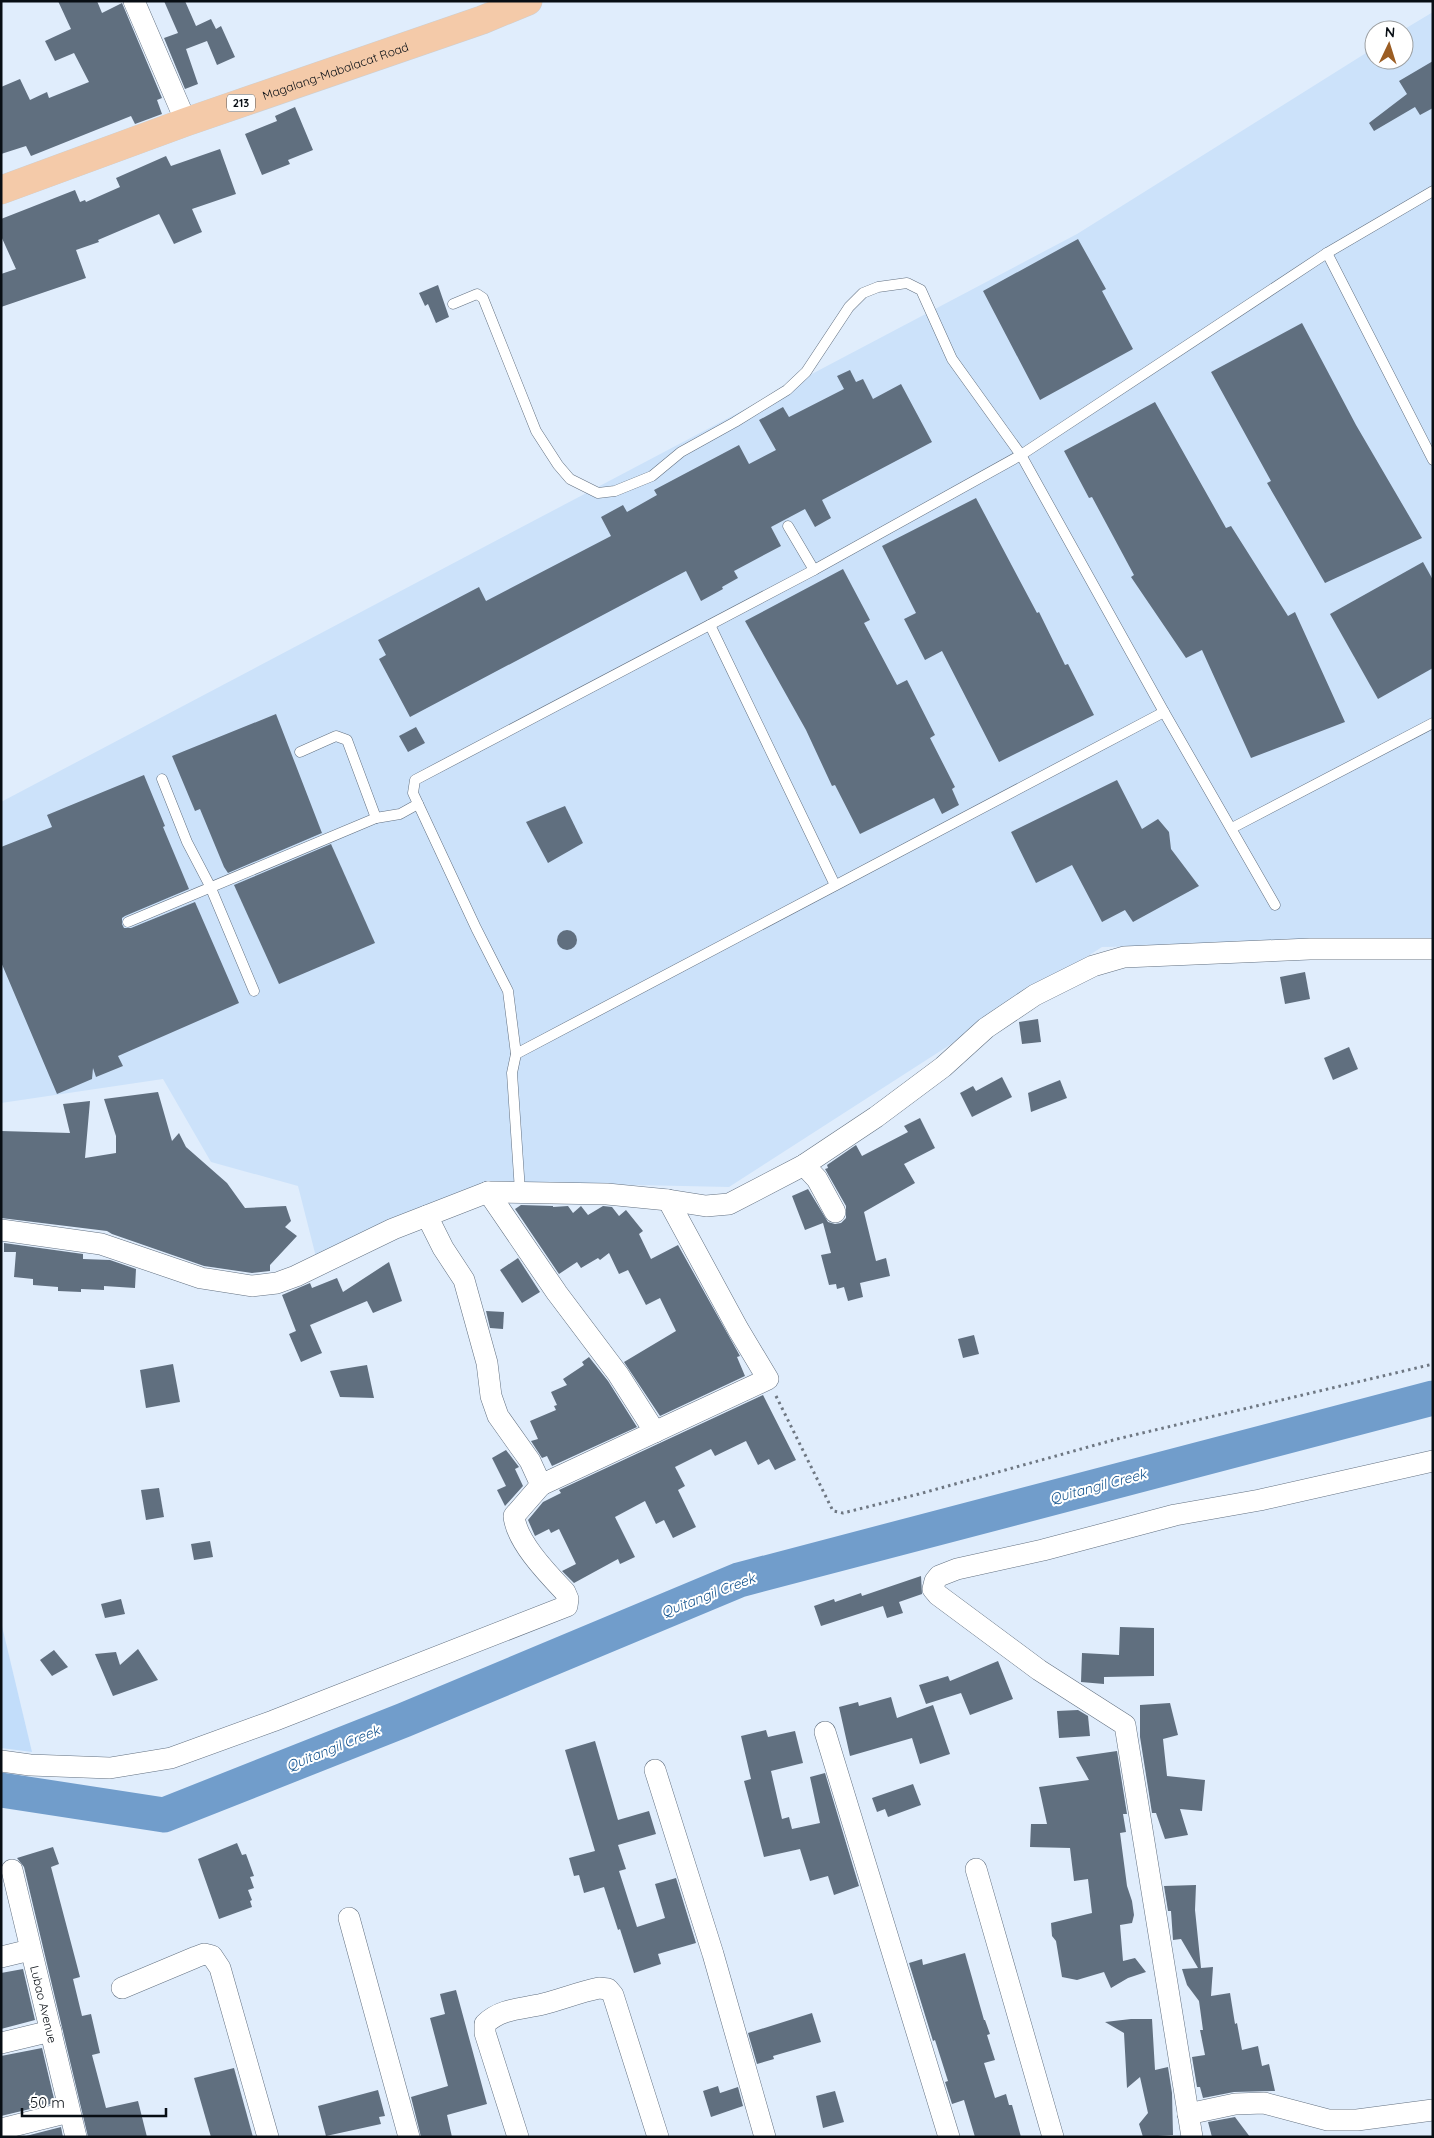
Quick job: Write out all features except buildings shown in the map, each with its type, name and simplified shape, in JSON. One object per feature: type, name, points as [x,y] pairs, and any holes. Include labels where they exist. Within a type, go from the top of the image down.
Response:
[{"type":"main road","name":"Magalang-Mabalacat Road","points":[[1,190],[186,122],[482,20],[528,1]]},
{"type":"street","points":[[134,1],[186,122]]},
{"type":"street","points":[[1,1230],[101,1244],[201,1278],[252,1286],[277,1284],[393,1229],[488,1192],[520,1191],[607,1194],[706,1206],[729,1204],[804,1165],[876,1117],[928,1078],[986,1028],[1035,995],[1093,966],[1124,957],[1310,949],[1433,950]]},
{"type":"street","points":[[804,1165],[817,1179],[834,1212]]},
{"type":"street","points":[[488,1192],[557,1292],[618,1374],[655,1432]]},
{"type":"street","points":[[1,1761],[30,1766],[110,1768],[171,1758],[273,1721],[567,1606],[568,1599],[565,1592],[527,1547],[515,1526],[514,1516],[540,1485],[768,1379],[738,1329],[668,1200]]},
{"type":"street","points":[[427,1216],[443,1248],[464,1280],[487,1363],[491,1396],[498,1416],[530,1461],[540,1485]]},
{"type":"street","points":[[1192,2137],[1125,1725],[1039,1670],[938,1595],[933,1589],[935,1581],[939,1576],[957,1569],[1043,1550],[1175,1515],[1260,1500],[1433,1461]]},
{"type":"street","points":[[825,1732],[949,2137]]},
{"type":"street","points":[[654,1770],[713,1954],[765,2137]]},
{"type":"street","name":"Lubao Avenue","points":[[12,1870],[76,2137]]},
{"type":"street","points":[[976,1870],[1053,2137]]},
{"type":"street","points":[[350,1918],[403,2133]]},
{"type":"street","points":[[1,1957],[30,1950]]},
{"type":"street","points":[[122,1988],[204,1954],[212,1956],[220,1968],[268,2137]]},
{"type":"street","points":[[518,2137],[485,2034],[485,2024],[492,2017],[509,2010],[543,2004],[600,1988],[608,1989],[616,2004],[658,2137]]},
{"type":"street","points":[[1,2043],[51,2031]]},
{"type":"street","points":[[1188,2114],[1235,2104],[1264,2103],[1328,2120],[1357,2120],[1433,2110]]},
{"type":"street","points":[[1,2129],[69,2112]]},
{"type":"lane","points":[[520,1191],[512,1073],[516,1054],[508,991],[476,928],[413,793],[415,780],[814,570],[1021,456],[1327,253],[1433,191]]},
{"type":"lane","points":[[1327,253],[1433,460]]},
{"type":"lane","points":[[453,304],[477,294],[483,298],[536,431],[558,465],[570,479],[598,493],[615,491],[652,476],[681,452],[787,390],[806,372],[849,307],[863,293],[878,287],[907,283],[921,290],[952,359],[1021,456],[1164,712],[1275,905]]},
{"type":"lane","points":[[788,526],[814,570]]},
{"type":"lane","points":[[710,625],[835,885]]},
{"type":"lane","points":[[516,1054],[1164,712]]},
{"type":"lane","points":[[1232,828],[1433,723]]},
{"type":"lane","points":[[300,752],[336,736],[347,740],[376,818]]},
{"type":"lane","points":[[162,779],[186,842],[210,886],[254,991]]},
{"type":"lane","points":[[128,922],[376,818],[400,814],[418,804]]},
{"type":"path","points":[[768,1379],[833,1511],[844,1513],[1118,1438],[1374,1380],[1433,1364]]},
{"type":"shaded area","points":[[1433,12],[1433,941],[1102,947],[729,1187],[494,1182],[316,1257],[298,1186],[211,1162],[163,1079],[1,1103],[1,802],[1077,234],[1364,54],[1364,70],[1414,70],[1414,23]]},
{"type":"shaded area","points":[[1,1622],[32,1752],[1,1748]]},
{"type":"waterway","name":"Quitangil Creek","points":[[1,1790],[164,1815],[404,1720],[739,1580],[1433,1398]]}]
